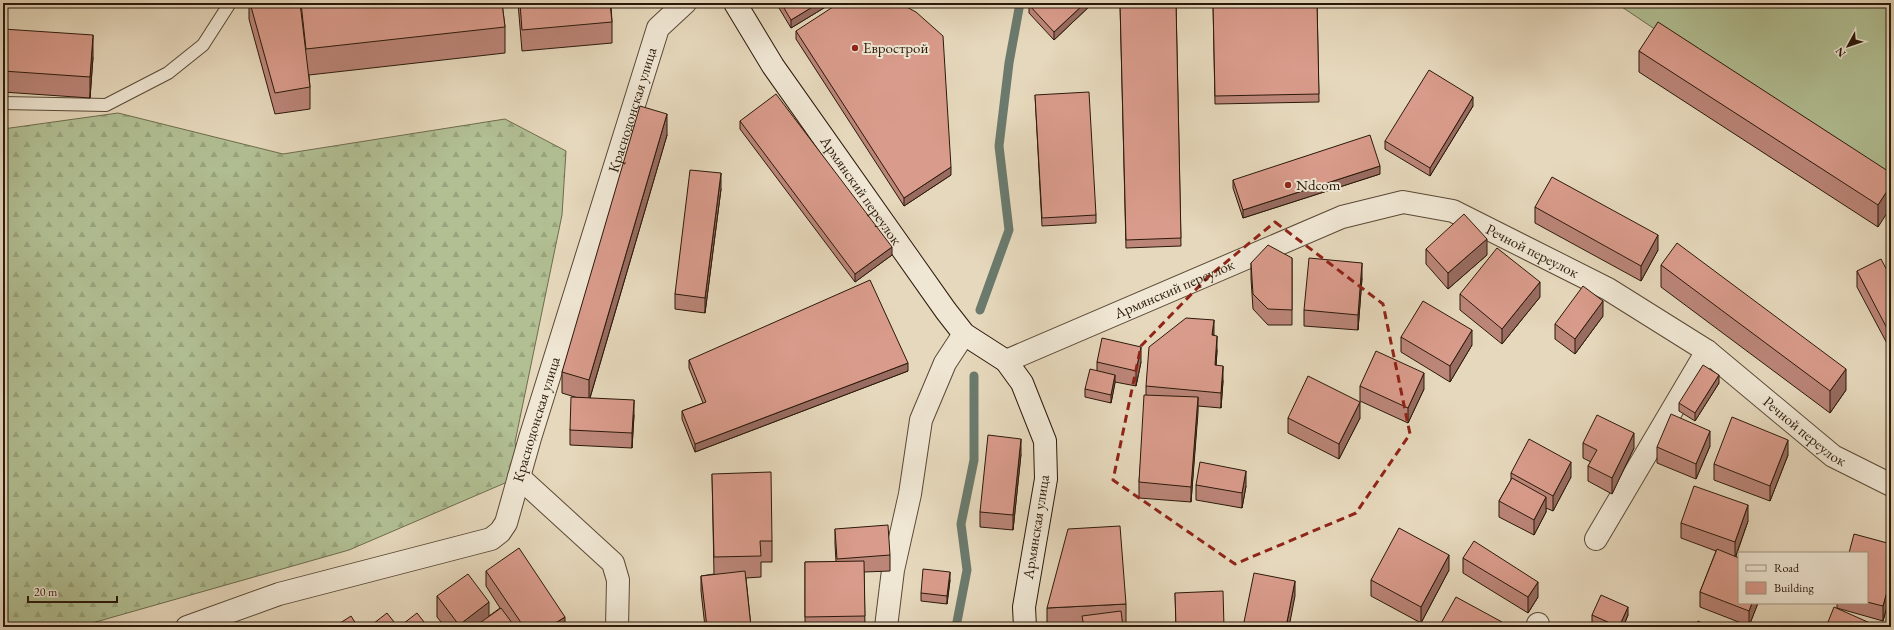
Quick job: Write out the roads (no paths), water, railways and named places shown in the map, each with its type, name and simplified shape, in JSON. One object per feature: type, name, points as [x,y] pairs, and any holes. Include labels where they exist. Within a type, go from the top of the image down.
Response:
[{"type":"street","name":"Краснодонская улица","points":[[187,627],[279,594],[491,539],[500,532],[506,523],[530,438],[658,28],[685,3]]},
{"type":"street","name":"Армянский переулок","points":[[735,3],[773,66],[964,334],[1006,360],[1022,383]]},
{"type":"street","name":"Речной переулок","points":[[1342,217],[1403,202],[1453,211],[1608,289],[1707,351],[1833,456],[1891,485]]},
{"type":"street","name":"Армянский переулок","points":[[1006,360],[1342,217]]},
{"type":"street","points":[[886,627],[893,570],[910,494],[921,420],[945,363],[964,334]]},
{"type":"street","points":[[1596,539],[1707,351]]},
{"type":"street","name":"Армянская улица","points":[[1022,383],[1045,441],[1046,479],[1024,608],[1025,627]]},
{"type":"street","points":[[519,477],[613,563],[618,580],[617,627]]},
{"type":"lane","points":[[3,103],[106,105],[168,73],[203,45],[230,3]]},
{"type":"waterway","points":[[980,310],[1009,230],[999,146],[1009,63],[1020,3]]},
{"type":"waterway","points":[[956,627],[967,570],[961,524],[974,460],[974,376]]},
{"type":"place","name":"Еврострой","points":[[855,48]]},
{"type":"place","name":"Ndcom","points":[[1288,185]]}]
